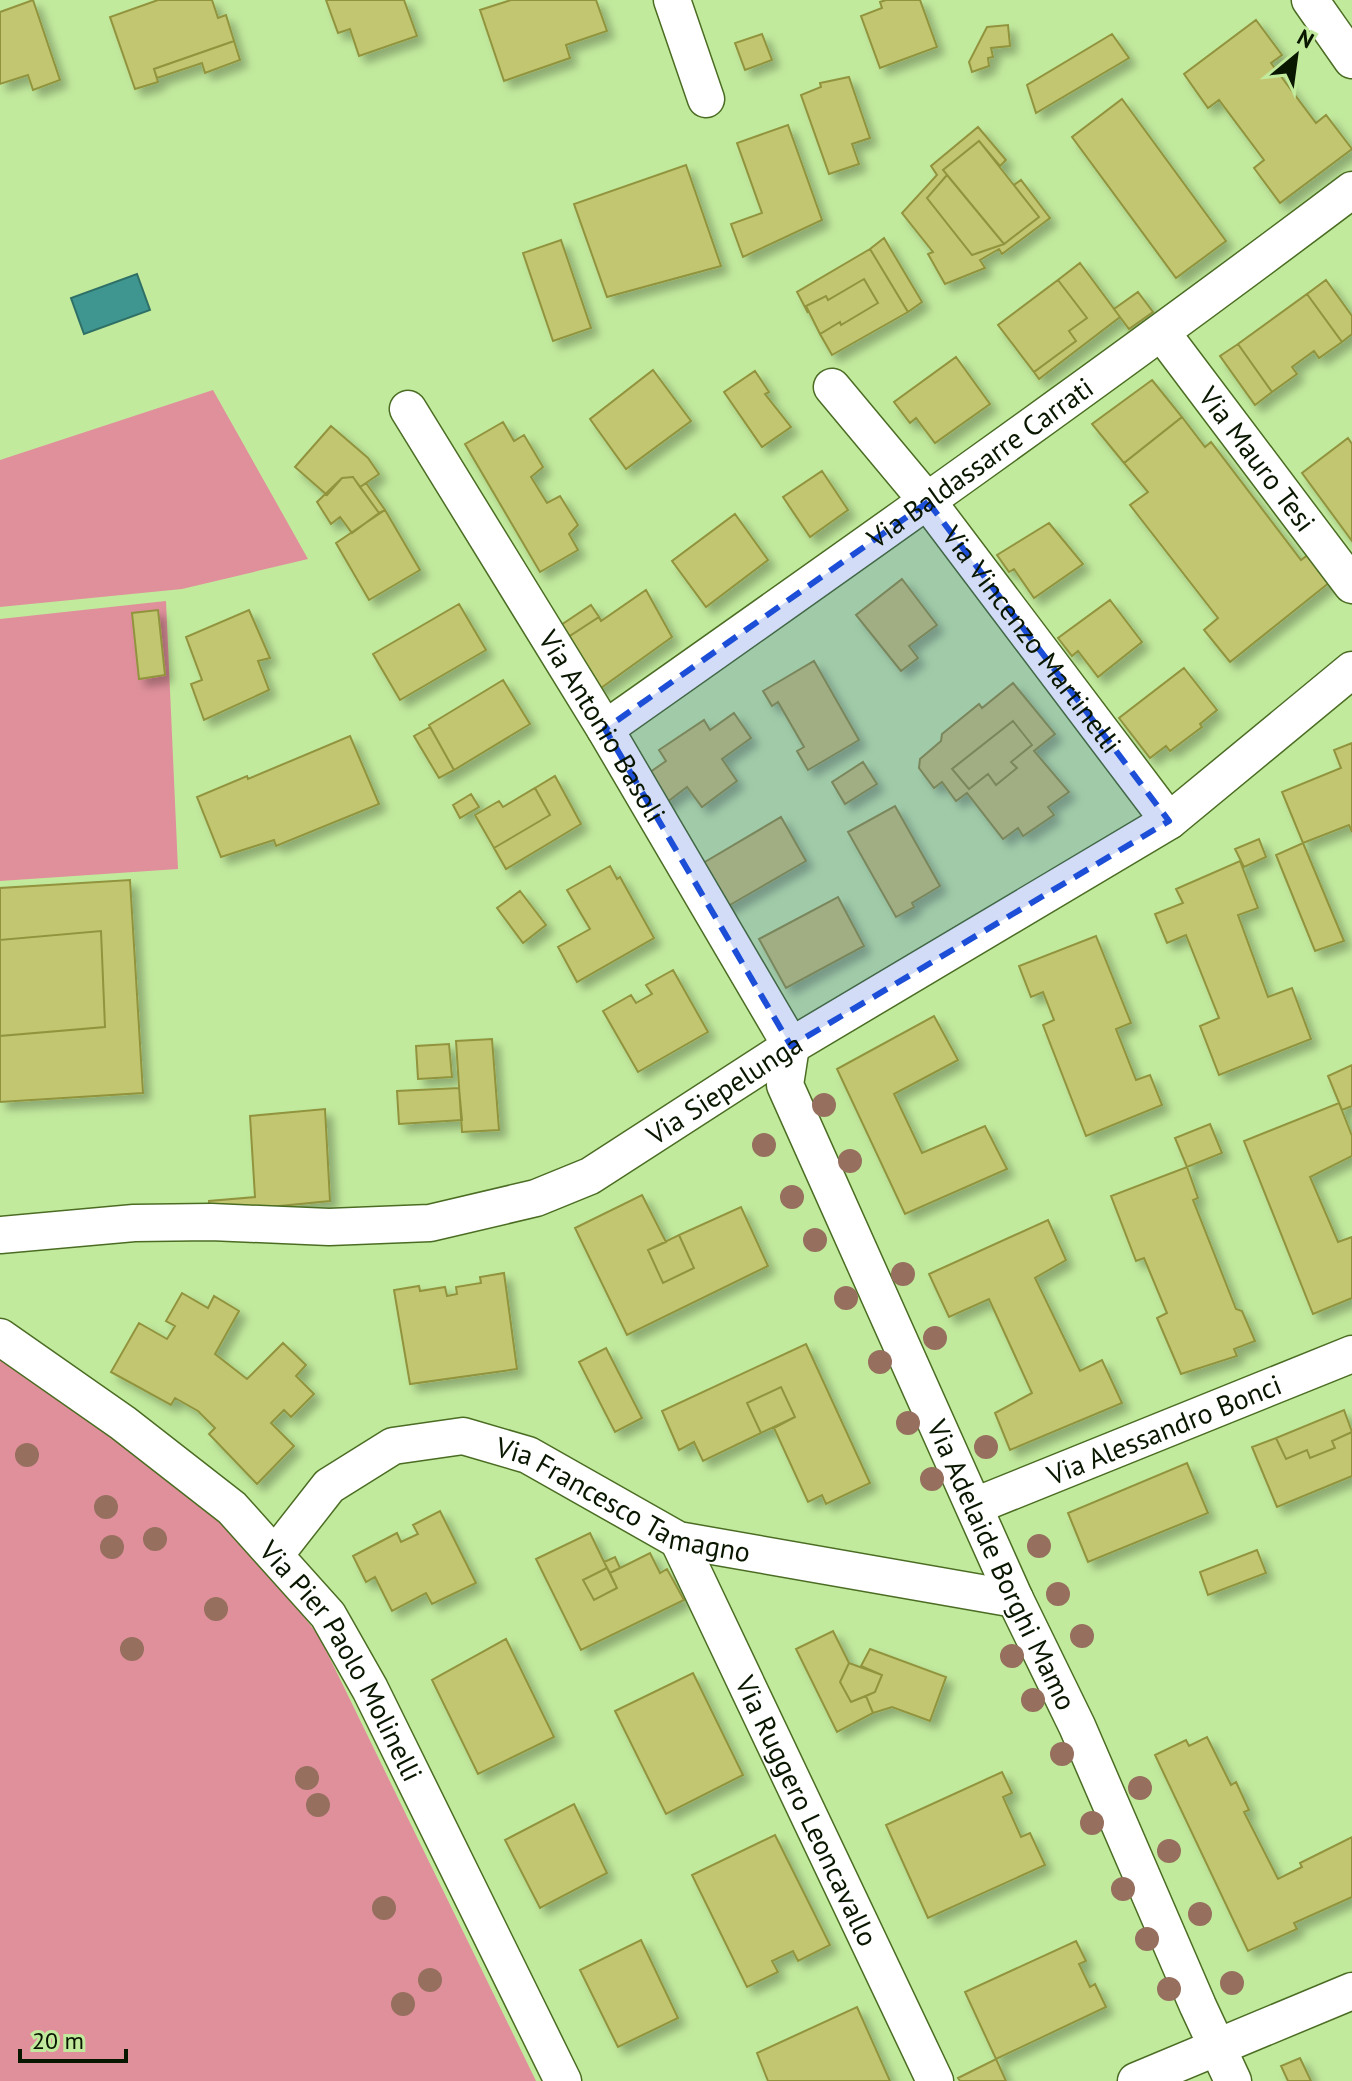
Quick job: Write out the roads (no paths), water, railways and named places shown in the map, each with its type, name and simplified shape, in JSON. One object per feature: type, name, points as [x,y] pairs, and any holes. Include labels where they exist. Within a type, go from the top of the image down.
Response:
[{"type":"street","points":[[672,0],[706,99]]},
{"type":"street","points":[[1310,0],[1352,60]]},
{"type":"street","name":"Via Baldassarre Carrati","points":[[605,729],[928,502],[1162,333],[1352,190]]},
{"type":"street","name":"Via Mauro Tesi","points":[[1162,333],[1352,585]]},
{"type":"street","name":"Via Vincenzo Martinelli","points":[[832,387],[928,502],[1169,821]]},
{"type":"street","name":"Via Antonio Basoli","points":[[408,409],[605,729],[791,1046]]},
{"type":"street","name":"Via Siepelunga","points":[[0,1235],[134,1223],[211,1222],[329,1227],[430,1223],[536,1198],[590,1176],[791,1046],[1169,821],[1352,670]]},
{"type":"street","name":"Via Adelaide Borghi Mamo","points":[[791,1046],[785,1085],[1015,1599],[1077,1726],[1233,2081]]},
{"type":"street","name":"Via Pier Paolo Molinelli","points":[[0,1337],[123,1423],[232,1508],[328,1615],[370,1689],[563,2081]]},
{"type":"street","name":"Via Alessandro Bonci","points":[[975,1506],[1352,1354]]},
{"type":"street","name":"Via Francesco Tamagno","points":[[275,1555],[329,1486],[393,1446],[463,1436],[528,1455],[678,1540],[1015,1599]]},
{"type":"street","name":"Via Ruggero Leoncavallo","points":[[678,1540],[935,2081]]},
{"type":"street","points":[[1136,2081],[1352,1991]]},
{"type":"water","points":[[137,274],[150,310],[84,334],[71,298]]}]
